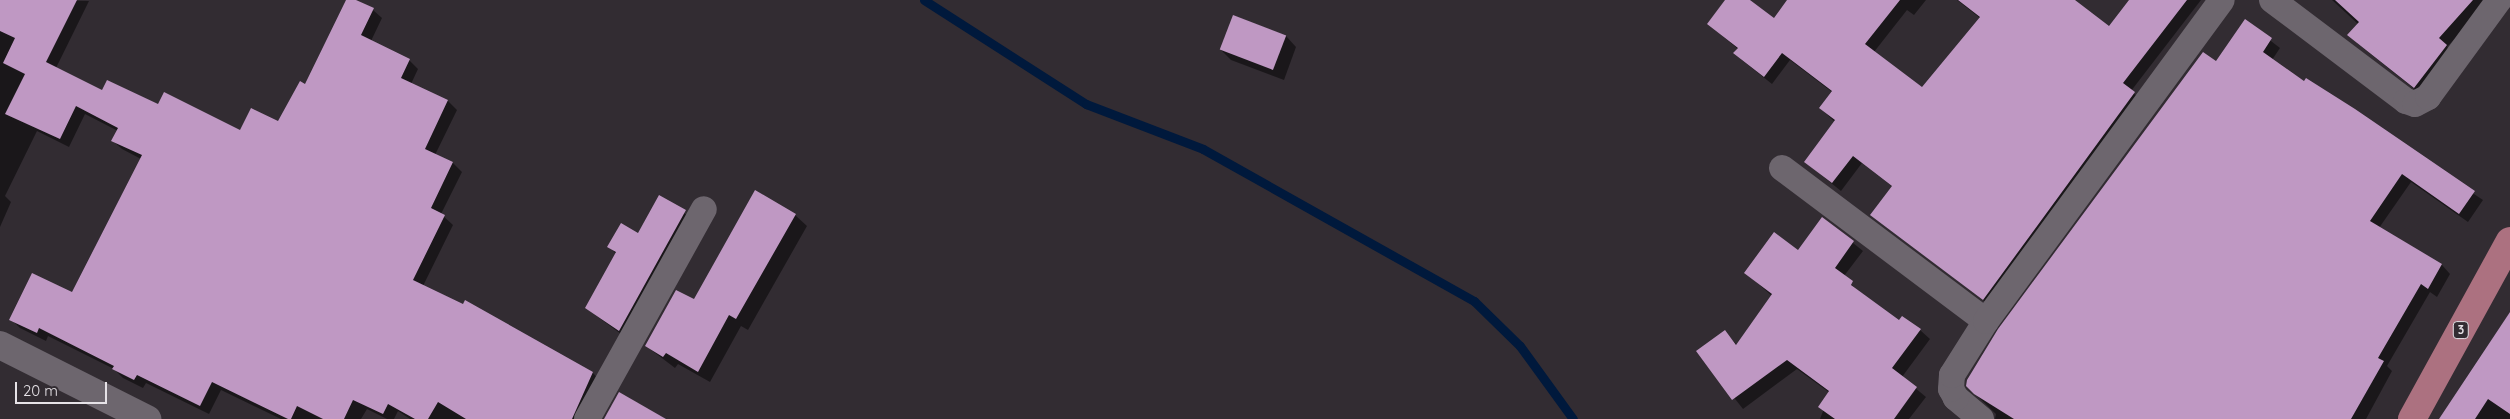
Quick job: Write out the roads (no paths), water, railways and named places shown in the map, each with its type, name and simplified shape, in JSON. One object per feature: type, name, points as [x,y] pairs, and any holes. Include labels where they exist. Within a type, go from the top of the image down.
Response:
[{"type":"highway","name":"3","points":[[2412,419],[2510,241]]},
{"type":"street","points":[[1981,419],[1956,398],[1950,382],[1986,320],[2222,0]]},
{"type":"street","points":[[2272,0],[2406,102],[2415,104],[2428,97],[2499,0]]},
{"type":"street","points":[[1782,168],[1986,320]]},
{"type":"street","points":[[587,419],[704,209]]},
{"type":"street","points":[[0,345],[147,419]]},
{"type":"waterway","points":[[924,0],[1086,104],[1203,149],[1474,301],[1520,346],[1573,419]]}]
